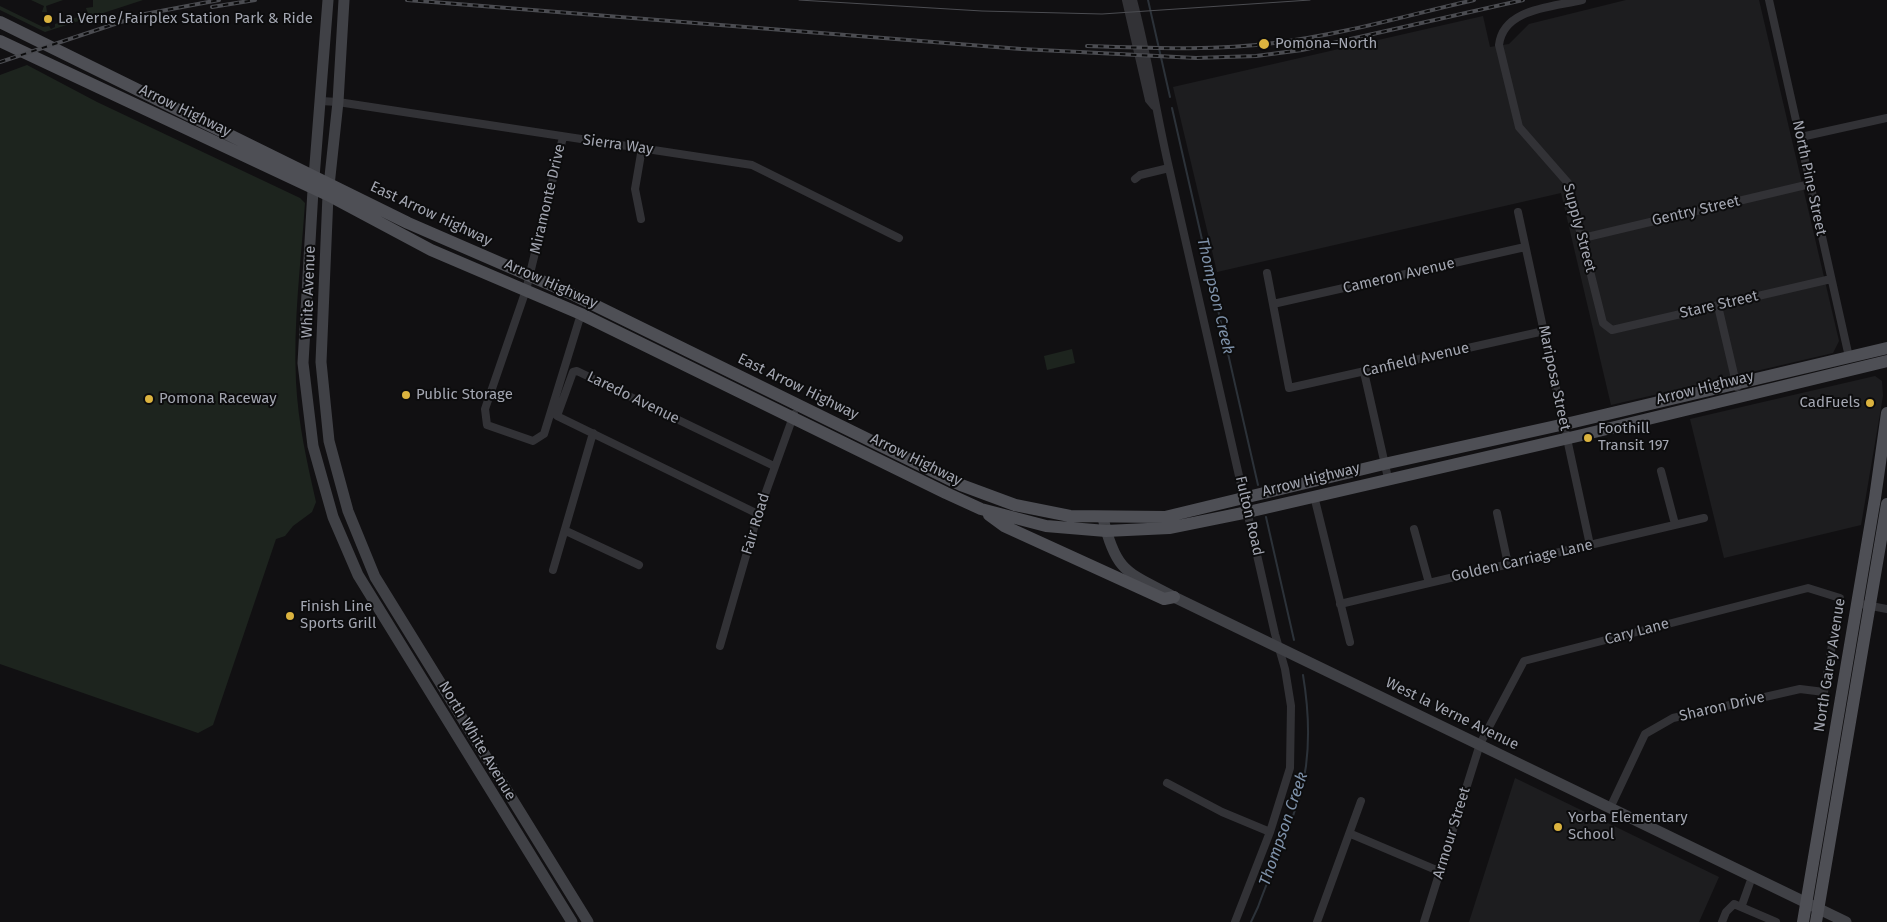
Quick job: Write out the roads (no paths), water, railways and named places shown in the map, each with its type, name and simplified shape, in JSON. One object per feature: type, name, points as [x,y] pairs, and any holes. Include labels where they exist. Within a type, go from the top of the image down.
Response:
[{"type":"main road","name":"White Avenue","points":[[328,0],[316,177],[313,190],[304,363],[313,446],[333,516],[358,575]]},
{"type":"main road","name":"White Avenue","points":[[344,0],[338,102],[328,189],[322,362],[329,441],[348,511],[375,577]]},
{"type":"main road","name":"East Arrow Highway","points":[[0,22],[316,177],[328,189],[574,295],[935,472],[986,495],[1037,510],[1103,518]]},
{"type":"main road","name":"Arrow Highway","points":[[0,41],[313,190],[328,189],[431,250],[581,314],[981,509],[1046,526],[1106,532],[1169,528],[1248,512],[1566,437],[1848,357],[1887,348]]},
{"type":"main road","name":"Arrow Highway","points":[[1103,518],[1165,518],[1384,464],[1564,424],[1887,361]]},
{"type":"main road","name":"North Garey Avenue","points":[[1816,922],[1850,722],[1871,518],[1887,413]]},
{"type":"main road","name":"North Garey Avenue","points":[[1803,922],[1839,704],[1862,604],[1878,556],[1887,506],[1880,497],[1883,478],[1880,460]]},
{"type":"main road","points":[[981,509],[1004,526],[1164,599],[1174,597]]},
{"type":"main road","name":"West la Verne Avenue","points":[[1103,518],[1113,555],[1129,573],[1278,648],[1846,922]]},
{"type":"main road","points":[[1871,518],[1875,526],[1874,538],[1878,556]]},
{"type":"main road","name":"North White Avenue","points":[[358,575],[572,922]]},
{"type":"main road","name":"North White Avenue","points":[[375,577],[588,922]]},
{"type":"main road","points":[[1839,704],[1850,722]]},
{"type":"street","name":"Fulton Road","points":[[1126,0],[1149,100],[1154,106]]},
{"type":"street","name":"Fulton Road","points":[[1133,0],[1147,57],[1154,106],[1278,648],[1285,670],[1291,706],[1290,768],[1270,832],[1235,922]]},
{"type":"street","name":"Supply Street","points":[[1582,0],[1521,15],[1504,28],[1500,34],[1498,46],[1516,121],[1528,138],[1564,176],[1571,191],[1603,323],[1607,328]]},
{"type":"street","name":"North Pine Street","points":[[1769,0],[1801,137],[1848,357]]},
{"type":"street","name":"Sierra Way","points":[[321,101],[338,102],[752,165],[898,238]]},
{"type":"street","points":[[1801,137],[1887,118]]},
{"type":"street","name":"Miramonte Drive","points":[[563,137],[526,290],[485,409],[487,424],[532,441],[544,434],[581,314]]},
{"type":"street","points":[[641,219],[635,189],[642,148]]},
{"type":"street","points":[[1135,178],[1169,168]]},
{"type":"street","name":"Gentry Street","points":[[1583,238],[1810,184]]},
{"type":"street","name":"Mariposa Street","points":[[1518,212],[1590,544]]},
{"type":"street","name":"Cameron Avenue","points":[[1274,304],[1525,247]]},
{"type":"street","points":[[1266,273],[1274,304]]},
{"type":"street","name":"Stare Street","points":[[1607,328],[1612,330],[1831,279]]},
{"type":"street","name":"Canfield Avenue","points":[[1274,304],[1289,388],[1544,331]]},
{"type":"street","points":[[1718,306],[1737,390]]},
{"type":"street","name":"Laredo Avenue","points":[[758,514],[557,416],[572,372],[577,371],[774,466]]},
{"type":"street","points":[[1364,372],[1388,478]]},
{"type":"street","name":"Fair Road","points":[[720,646],[758,514],[798,404]]},
{"type":"street","points":[[553,570],[594,433]]},
{"type":"street","points":[[1661,471],[1675,524]]},
{"type":"street","points":[[981,509],[986,495]]},
{"type":"street","points":[[1314,496],[1350,642]]},
{"type":"street","points":[[1497,514],[1508,564]]},
{"type":"street","name":"Golden Carriage Lane","points":[[1340,604],[1704,518]]},
{"type":"street","points":[[1414,529],[1429,583]]},
{"type":"street","points":[[566,531],[639,565]]},
{"type":"street","name":"Cary Lane","points":[[1480,744],[1524,661],[1808,588],[1840,598],[1824,692]]},
{"type":"street","points":[[1862,604],[1887,608]]},
{"type":"street","name":"Sharon Drive","points":[[1610,808],[1645,734],[1673,718],[1800,689],[1824,692]]},
{"type":"street","name":"Armour Street","points":[[1424,922],[1480,744]]},
{"type":"street","points":[[1167,783],[1222,812],[1270,832]]},
{"type":"street","points":[[1317,922],[1351,834],[1361,801]]},
{"type":"street","points":[[1351,834],[1440,872]]},
{"type":"street","points":[[1742,905],[1752,877]]},
{"type":"street","points":[[1722,922],[1726,912],[1734,904],[1742,905],[1776,922]]},
{"type":"waterway","name":"Thompson Creek","points":[[1148,0],[1170,97]]},
{"type":"waterway","name":"Thompson Creek","points":[[1172,108],[1258,485]]},
{"type":"waterway","name":"Thompson Creek","points":[[1266,517],[1294,640]]},
{"type":"waterway","name":"Thompson Creek","points":[[1251,922],[1285,837],[1303,783],[1308,731],[1303,675]]},
{"type":"tram line","points":[[799,0],[982,11],[1102,14],[1310,0]]},
{"type":"railway","points":[[0,62],[145,14],[219,0]]},
{"type":"railway","points":[[212,7],[255,0]]},
{"type":"railway","points":[[407,0],[1021,49],[1196,58],[1256,56],[1302,50],[1523,0]]},
{"type":"railway","points":[[1087,46],[1158,48],[1251,46],[1349,30],[1474,0]]},
{"type":"place","name":"La Verne/Fairplex Station Park & Ride","points":[[48,19]]},
{"type":"place","name":"Pomona–North","points":[[1264,44]]},
{"type":"place","name":"Public Storage","points":[[406,395]]},
{"type":"place","name":"Pomona Raceway","points":[[149,399]]},
{"type":"place","name":"CadFuels","points":[[1870,403]]},
{"type":"place","name":"Foothill Transit 197","points":[[1588,438]]},
{"type":"place","name":"Finish Line Sports Grill","points":[[290,616]]},
{"type":"place","name":"Yorba Elementary School","points":[[1558,827]]}]
